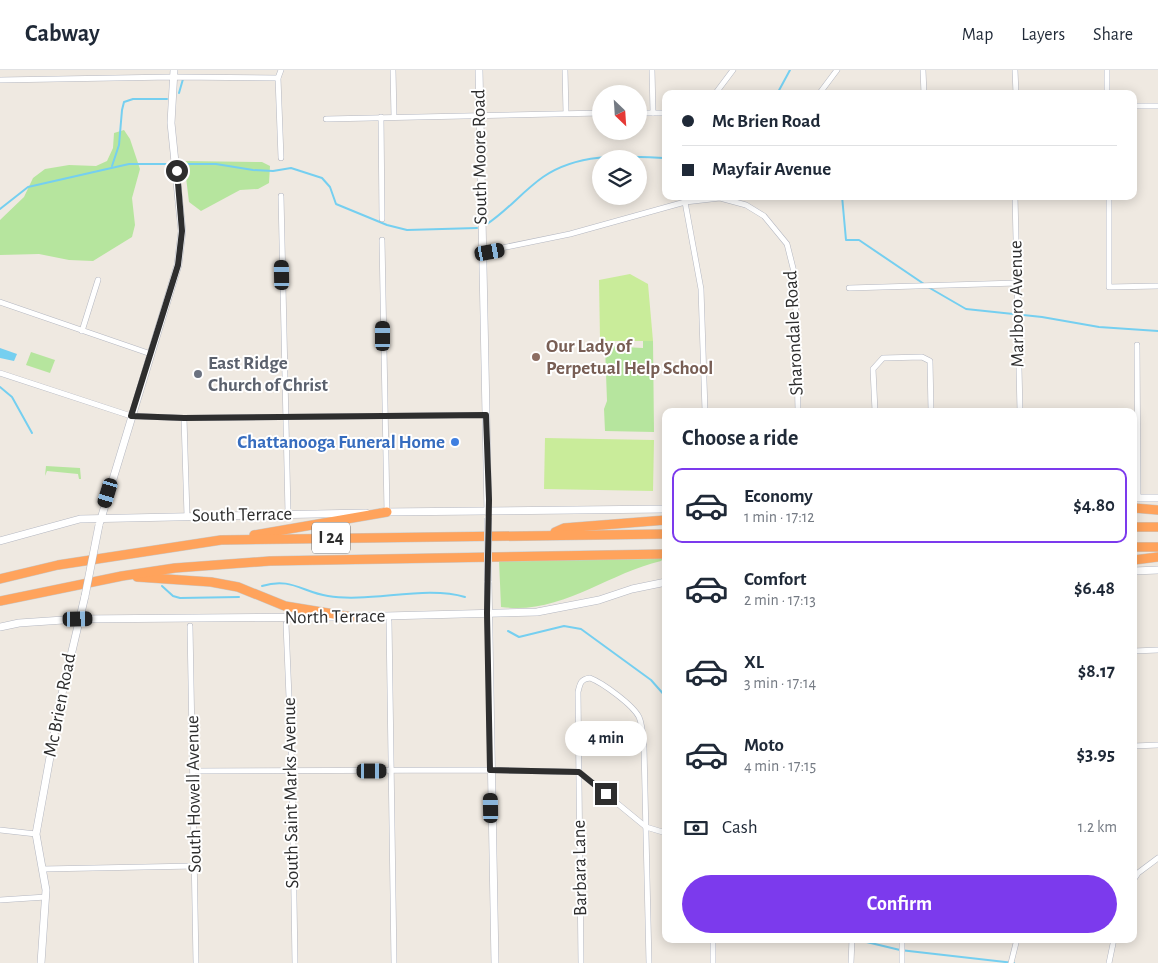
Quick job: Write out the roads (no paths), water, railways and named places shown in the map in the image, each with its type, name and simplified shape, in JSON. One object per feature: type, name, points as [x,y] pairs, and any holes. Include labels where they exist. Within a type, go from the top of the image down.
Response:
[{"type":"highway","points":[[1137,508],[1158,510]]},
{"type":"highway","points":[[221,540],[387,512]]},
{"type":"highway","points":[[550,534],[564,528],[662,520]]},
{"type":"highway","points":[[1137,527],[1158,527]]},
{"type":"highway","name":"I 24","points":[[0,579],[58,565],[221,540],[550,534],[662,534]]},
{"type":"highway","points":[[1137,547],[1158,547]]},
{"type":"highway","name":"I 24","points":[[0,601],[122,576],[175,568],[270,560],[662,555]]},
{"type":"highway","points":[[1137,560],[1158,557]]},
{"type":"highway","points":[[122,576],[211,582],[238,588],[285,606],[352,617]]},
{"type":"street","points":[[281,70],[278,78],[281,158]]},
{"type":"street","points":[[393,70],[394,117]]},
{"type":"street","name":"South Moore Road","points":[[479,70],[488,510],[487,613],[494,963]]},
{"type":"street","points":[[565,70],[566,113]]},
{"type":"street","points":[[652,70],[653,113]]},
{"type":"street","points":[[719,90],[733,70]]},
{"type":"street","points":[[822,90],[837,70]]},
{"type":"street","points":[[922,70],[924,90]]},
{"type":"street","points":[[1015,70],[1016,90]]},
{"type":"street","points":[[1106,70],[1107,90]]},
{"type":"street","points":[[0,80],[173,74],[278,78]]},
{"type":"street","name":"Mc Brien Road","points":[[40,963],[46,897],[36,834],[78,619],[100,522],[178,265],[182,231],[171,123],[173,74]]},
{"type":"street","points":[[1137,106],[1158,106]]},
{"type":"street","points":[[326,118],[592,113]]},
{"type":"street","points":[[648,113],[662,113]]},
{"type":"street","points":[[381,117],[382,219]]},
{"type":"street","points":[[280,196],[288,513]]},
{"type":"street","name":"Sharondale Road","points":[[482,252],[506,249],[570,234],[685,202],[702,200]]},
{"type":"street","name":"Sharondale Road","points":[[727,200],[746,205],[764,216],[787,244],[795,276],[798,408]]},
{"type":"street","name":"Marlboro Avenue","points":[[1015,200],[1020,408]]},
{"type":"street","points":[[1108,200],[1109,287],[1158,286]]},
{"type":"street","points":[[685,202],[702,289],[705,408]]},
{"type":"street","points":[[382,240],[387,512]]},
{"type":"street","points":[[82,330],[98,280]]},
{"type":"street","points":[[849,288],[1017,283]]},
{"type":"street","points":[[0,302],[151,354]]},
{"type":"street","points":[[1137,345],[1137,408]]},
{"type":"street","points":[[875,408],[873,369],[883,358],[922,358],[930,361],[931,408]]},
{"type":"street","points":[[0,373],[131,416],[184,418],[486,415]]},
{"type":"street","points":[[184,418],[187,516]]},
{"type":"street","points":[[1137,498],[1158,498]]},
{"type":"street","name":"South Terrace","points":[[0,541],[80,519],[100,522],[187,516],[288,513],[662,509]]},
{"type":"street","points":[[1137,571],[1158,570]]},
{"type":"street","name":"North Terrace","points":[[0,627],[19,623],[78,619],[352,617],[537,612],[561,608],[662,583]]},
{"type":"street","points":[[390,621],[394,963]]},
{"type":"street","name":"South Saint Marks Avenue","points":[[286,624],[292,771],[295,963]]},
{"type":"street","name":"South Howell Avenue","points":[[190,626],[196,963]]},
{"type":"street","points":[[1137,651],[1158,650]]},
{"type":"street","name":"Barbara Lane","points":[[582,963],[578,692],[580,683],[585,678],[590,678],[616,695],[639,718],[644,748],[646,827]]},
{"type":"street","points":[[1137,746],[1158,745]]},
{"type":"street","points":[[194,771],[490,770],[579,772],[646,827],[662,832]]},
{"type":"street","points":[[646,827],[649,963]]},
{"type":"street","points":[[0,830],[36,834]]},
{"type":"street","points":[[1137,871],[1158,858]]},
{"type":"street","points":[[43,869],[195,866]]},
{"type":"street","points":[[0,900],[46,897]]},
{"type":"street","points":[[713,943],[713,963]]},
{"type":"street","points":[[851,963],[852,943]]},
{"type":"street","points":[[902,943],[902,963]]},
{"type":"street","points":[[1012,962],[1016,943]]},
{"type":"street","points":[[1108,963],[1113,943]]},
{"type":"water","points":[[0,348],[17,354],[14,361],[0,358]]},
{"type":"waterway","points":[[779,90],[790,70]]},
{"type":"waterway","points":[[179,93],[183,79]]},
{"type":"waterway","points":[[112,166],[119,145],[124,102],[133,99],[167,99]]},
{"type":"waterway","points":[[487,224],[543,177],[572,163],[603,157],[662,158]]},
{"type":"waterway","points":[[0,209],[28,187],[129,164],[216,164],[253,170],[273,171],[291,168],[322,178],[330,187],[336,204],[387,225],[407,230],[477,228]]},
{"type":"waterway","points":[[842,200],[846,240],[859,240],[924,284]]},
{"type":"waterway","points":[[928,287],[966,309],[1042,317],[1099,327],[1158,331]]},
{"type":"waterway","points":[[0,387],[12,397],[32,433]]},
{"type":"waterway","points":[[262,586],[281,583],[289,584],[319,594],[344,598],[415,593],[449,594],[465,597]]},
{"type":"waterway","points":[[162,586],[173,596],[180,598],[239,597]]},
{"type":"waterway","points":[[508,631],[519,637],[564,626],[581,629],[651,680],[662,692]]},
{"type":"waterway","points":[[871,943],[900,950],[1014,963]]},
{"type":"place","name":"Our Lady of Perpetual Help School","points":[[536,357]]},
{"type":"place","name":"East Ridge Church of Christ","points":[[198,374]]},
{"type":"place","name":"Chattanooga Funeral Home","points":[[455,442]]}]
